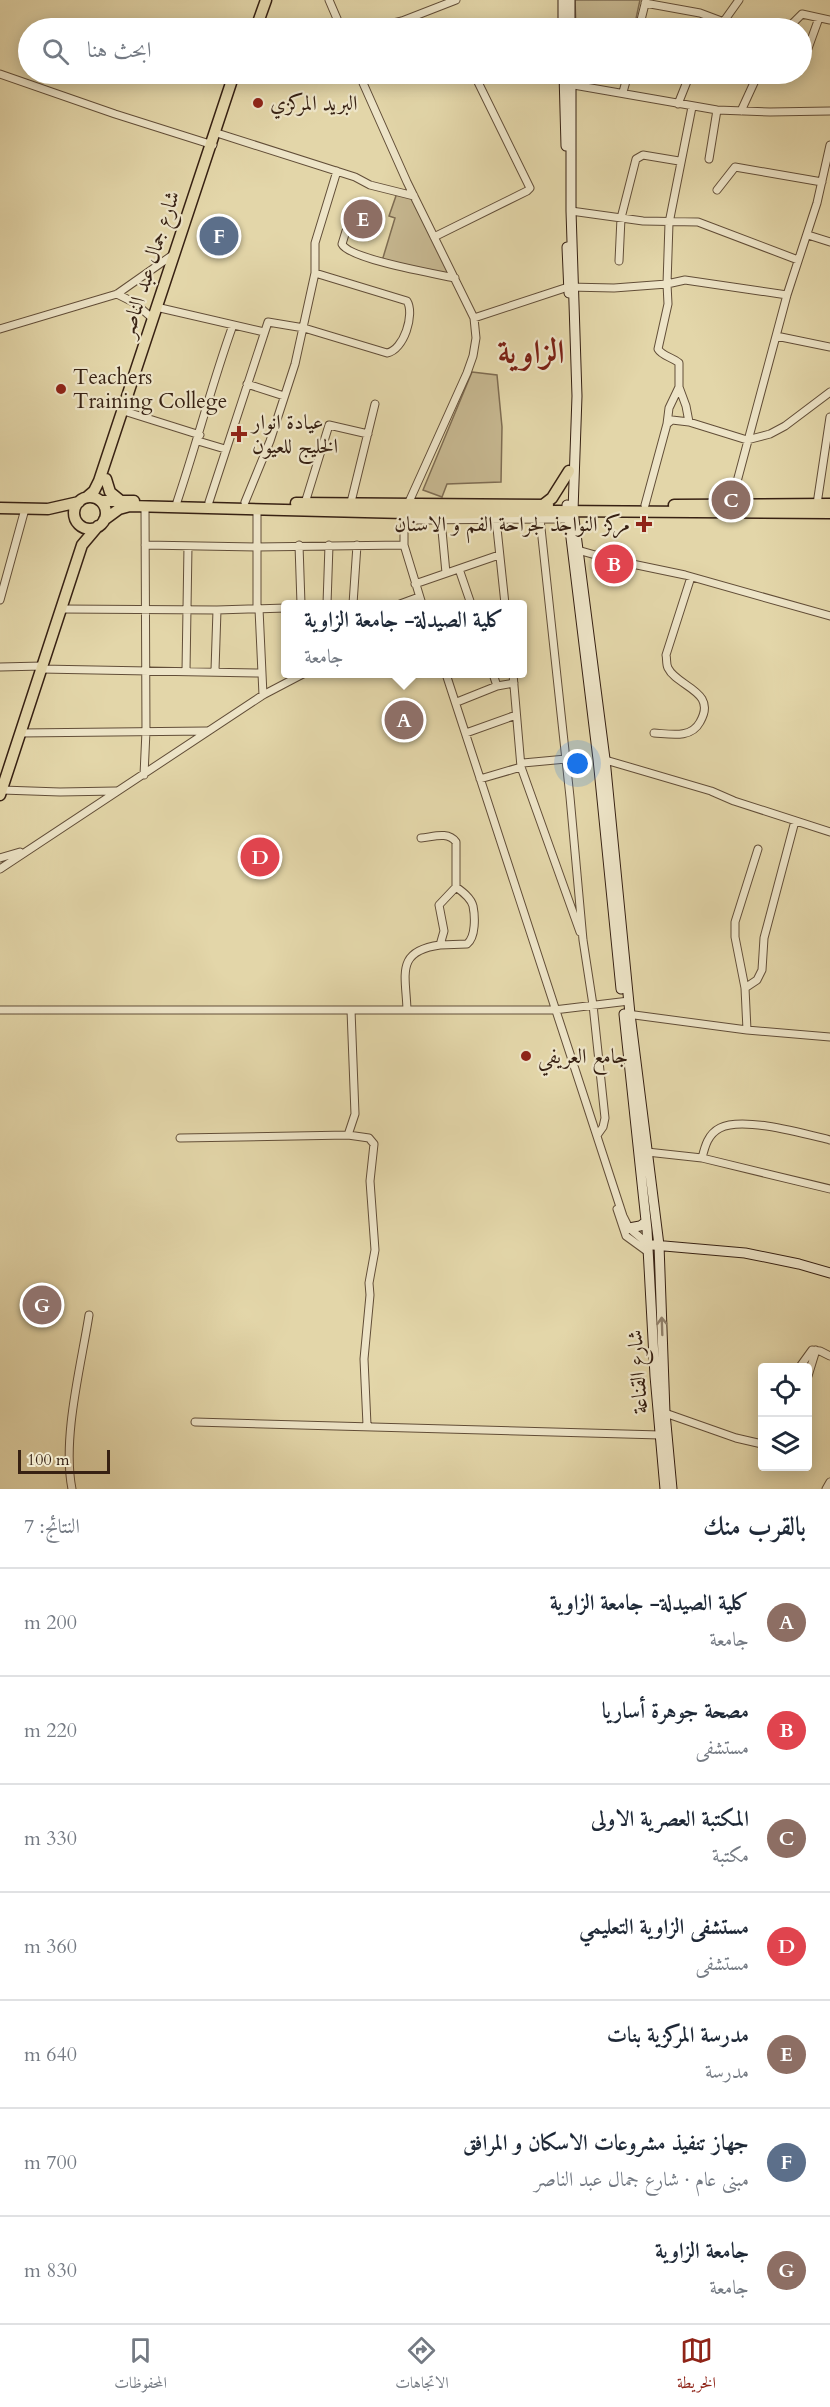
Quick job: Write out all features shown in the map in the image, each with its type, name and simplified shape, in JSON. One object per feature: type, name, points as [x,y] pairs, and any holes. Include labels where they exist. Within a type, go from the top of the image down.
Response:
[{"type":"main road","points":[[253,18],[259,0]]},
{"type":"main road","points":[[260,18],[266,0]]},
{"type":"main road","points":[[562,0],[563,18]]},
{"type":"main road","points":[[570,0],[570,18]]},
{"type":"main road","name":"شارع جمال عبد الناصر","points":[[100,501],[158,308],[231,84]]},
{"type":"main road","name":"شارع جمال عبد الناصر","points":[[213,145],[220,134],[238,84]]},
{"type":"main road","points":[[567,84],[572,287],[570,510],[602,759],[627,1014]]},
{"type":"main road","points":[[567,84],[577,401],[570,510]]},
{"type":"main road","name":"شارع جمال عبد الناصر","points":[[83,500],[94,491],[99,481],[158,308]]},
{"type":"main road","points":[[543,505],[552,498],[569,471]]},
{"type":"main road","points":[[105,479],[110,492],[122,501]]},
{"type":"main road","points":[[82,545],[75,511],[83,500]]},
{"type":"main road","points":[[0,508],[48,509],[83,500],[351,502],[407,512],[543,505],[570,510],[645,505],[830,504]]},
{"type":"main road","points":[[100,501],[106,508],[101,523]]},
{"type":"main road","points":[[1,793],[82,545],[101,523],[124,507],[407,512],[570,510],[830,513]]},
{"type":"main road","points":[[48,509],[63,514],[88,528],[101,523]]},
{"type":"main road","name":"شارع القناعة","points":[[627,1014],[659,1249],[665,1413],[672,1489]]},
{"type":"main road","name":"شارع القناعة","points":[[627,1014],[646,1221],[665,1489]]},
{"type":"main road","points":[[629,1228],[640,1226],[646,1221]]},
{"type":"main road","points":[[648,1248],[676,1246],[772,1258],[830,1273]]},
{"type":"street","points":[[329,0],[337,18]]},
{"type":"street","points":[[410,18],[456,0]]},
{"type":"street","points":[[727,18],[739,0]]},
{"type":"street","points":[[641,18],[645,2],[700,13],[709,18]]},
{"type":"street","points":[[798,18],[802,14],[830,21]]},
{"type":"street","points":[[812,36],[819,18]]},
{"type":"street","points":[[0,74],[18,80]]},
{"type":"street","points":[[29,84],[213,145]]},
{"type":"street","points":[[364,84],[414,196],[474,318],[476,338],[473,356],[407,512],[404,545],[420,600]]},
{"type":"street","points":[[434,237],[530,188],[479,84]]},
{"type":"street","points":[[585,84],[692,107],[717,110],[830,111]]},
{"type":"street","points":[[622,92],[625,84]]},
{"type":"street","points":[[678,104],[686,84]]},
{"type":"street","points":[[741,111],[754,84]]},
{"type":"street","points":[[689,422],[679,387],[679,363],[662,354],[658,348],[668,304],[669,223],[692,107]]},
{"type":"street","points":[[709,159],[717,110]]},
{"type":"street","points":[[220,134],[337,171],[370,185],[414,196]]},
{"type":"street","points":[[731,504],[787,295],[808,235],[830,145]]},
{"type":"street","points":[[619,261],[621,218],[635,162],[639,156],[680,161]]},
{"type":"street","points":[[717,190],[735,167],[822,182]]},
{"type":"street","points":[[245,502],[270,441],[304,328],[315,273],[315,243],[337,171]]},
{"type":"street","points":[[571,211],[669,223],[690,220],[798,260]]},
{"type":"street","points":[[346,231],[342,244],[346,250],[393,265],[455,278]]},
{"type":"street","points":[[808,235],[830,242]]},
{"type":"street","points":[[0,329],[117,294],[177,253]]},
{"type":"street","points":[[209,502],[268,322],[304,328],[387,353],[398,348],[402,342],[410,305],[407,301],[315,273]]},
{"type":"street","points":[[474,318],[572,287],[614,288],[667,284],[685,280],[787,295]]},
{"type":"street","points":[[117,294],[135,303],[153,319]]},
{"type":"street","points":[[158,308],[264,332]]},
{"type":"street","points":[[177,502],[199,438],[216,372],[233,325]]},
{"type":"street","points":[[776,336],[830,347]]},
{"type":"street","points":[[247,384],[284,396]]},
{"type":"street","points":[[645,505],[667,424],[669,408],[679,387]]},
{"type":"street","points":[[667,424],[677,419],[747,440],[770,434],[785,426],[830,392]]},
{"type":"street","points":[[351,502],[375,404]]},
{"type":"street","points":[[127,412],[225,449]]},
{"type":"street","points":[[818,504],[830,417]]},
{"type":"street","points":[[305,503],[329,425],[368,434]]},
{"type":"street","points":[[144,775],[146,731],[145,507]]},
{"type":"street","points":[[0,600],[25,509]]},
{"type":"street","points":[[257,510],[260,673],[263,695]]},
{"type":"street","points":[[407,512],[441,520],[540,519],[570,510]]},
{"type":"street","points":[[496,519],[505,600]]},
{"type":"street","points":[[540,519],[567,759],[583,940],[605,1118],[598,1134]]},
{"type":"street","points":[[441,520],[446,573]]},
{"type":"street","points":[[145,545],[257,547],[404,545]]},
{"type":"street","points":[[299,545],[301,600]]},
{"type":"street","points":[[327,600],[328,545]]},
{"type":"street","points":[[353,600],[357,545]]},
{"type":"street","points":[[186,671],[188,546]]},
{"type":"street","points":[[575,549],[691,577],[830,616]]},
{"type":"street","points":[[415,584],[499,555]]},
{"type":"street","points":[[459,569],[470,600]]},
{"type":"street","points":[[654,733],[683,735],[695,730],[702,719],[704,703],[699,695],[669,670],[666,655],[691,577]]},
{"type":"street","points":[[62,609],[281,608]]},
{"type":"street","points":[[215,670],[217,610]]},
{"type":"street","points":[[0,667],[145,671],[215,670],[260,673]]},
{"type":"street","points":[[0,869],[263,695],[295,678]]},
{"type":"street","points":[[448,678],[554,1010],[613,1183],[629,1228],[648,1248]]},
{"type":"street","points":[[494,678],[497,686]]},
{"type":"street","points":[[513,678],[522,765],[583,940]]},
{"type":"street","points":[[457,702],[497,686],[514,683]]},
{"type":"street","points":[[466,734],[516,715]]},
{"type":"street","points":[[20,733],[208,731]]},
{"type":"street","points":[[480,779],[522,765],[567,759]]},
{"type":"street","points":[[602,759],[711,791],[734,801],[830,832]]},
{"type":"street","points":[[1,793],[117,791]]},
{"type":"street","points":[[745,988],[758,980],[762,970],[764,938],[795,821]]},
{"type":"street","points":[[421,838],[446,835],[452,837],[456,842],[456,887],[439,905],[444,931],[440,945]]},
{"type":"street","points":[[747,1030],[745,988],[735,937],[735,922],[758,849]]},
{"type":"street","points":[[0,858],[26,851]]},
{"type":"street","points":[[407,1010],[407,961],[414,952],[440,945],[467,944],[473,936],[472,904],[464,892],[456,887]]},
{"type":"street","points":[[0,1010],[554,1010],[626,1002]]},
{"type":"street","points":[[348,1135],[355,1114],[351,1010]]},
{"type":"street","points":[[627,1014],[747,1030],[830,1037]]},
{"type":"street","points":[[702,1158],[706,1142],[712,1134],[721,1127],[741,1124],[787,1129],[830,1140]]},
{"type":"street","points":[[180,1138],[348,1135],[369,1138],[374,1144],[375,1153],[370,1181],[375,1250],[369,1284],[364,1359],[366,1425]]},
{"type":"street","points":[[647,1152],[702,1158],[830,1190]]},
{"type":"street","points":[[613,1183],[618,1214],[626,1236],[648,1248]]},
{"type":"street","points":[[72,1489],[68,1466],[73,1416],[89,1315]]},
{"type":"street","points":[[816,1350],[830,1356]]},
{"type":"street","points":[[803,1363],[809,1354],[816,1350]]},
{"type":"street","points":[[812,1363],[816,1350]]},
{"type":"street","points":[[665,1413],[736,1438],[758,1443]]},
{"type":"street","points":[[195,1422],[660,1435]]},
{"type":"street","points":[[826,1489],[830,1482]]},
{"type":"shaded area","points":[[575,0],[640,0],[636,18],[576,18]]},
{"type":"shaded area","points":[[397,193],[413,197],[455,278],[382,261],[395,218],[389,216]]},
{"type":"shaded area","points":[[472,372],[497,375],[502,427],[501,482],[447,484],[442,497],[423,490]]},
{"type":"place","name":"البريد المركزي","points":[[258,103]]},
{"type":"place","name":"مدرسة المركزية بنات","points":[[363,219]]},
{"type":"place","name":"جهاز تنفيذ مشروعات الاسكان و المرافق","points":[[219,236]]},
{"type":"place","name":"Teachers Training College","points":[[61,389]]},
{"type":"place","name":"عيادة انوار الخليج للعيون","points":[[239,434]]},
{"type":"place","name":"المكتبة العصرية الاولى","points":[[731,500]]},
{"type":"place","name":"مركز النواجذ لجراحة الفم و الاسنان","points":[[644,524]]},
{"type":"place","name":"مصحة جوهرة أساريا","points":[[614,564]]},
{"type":"place","name":"كلية الصيدلة- جامعة الزاوية","points":[[404,720]]},
{"type":"place","name":"مستشفى الزاوية التعليمي","points":[[260,857]]},
{"type":"place","name":"جامع العريفي","points":[[526,1056]]},
{"type":"place","name":"جامعة الزاوية","points":[[42,1305]]},
{"type":"district","name":"الزاوية","points":[[531,352]]}]
